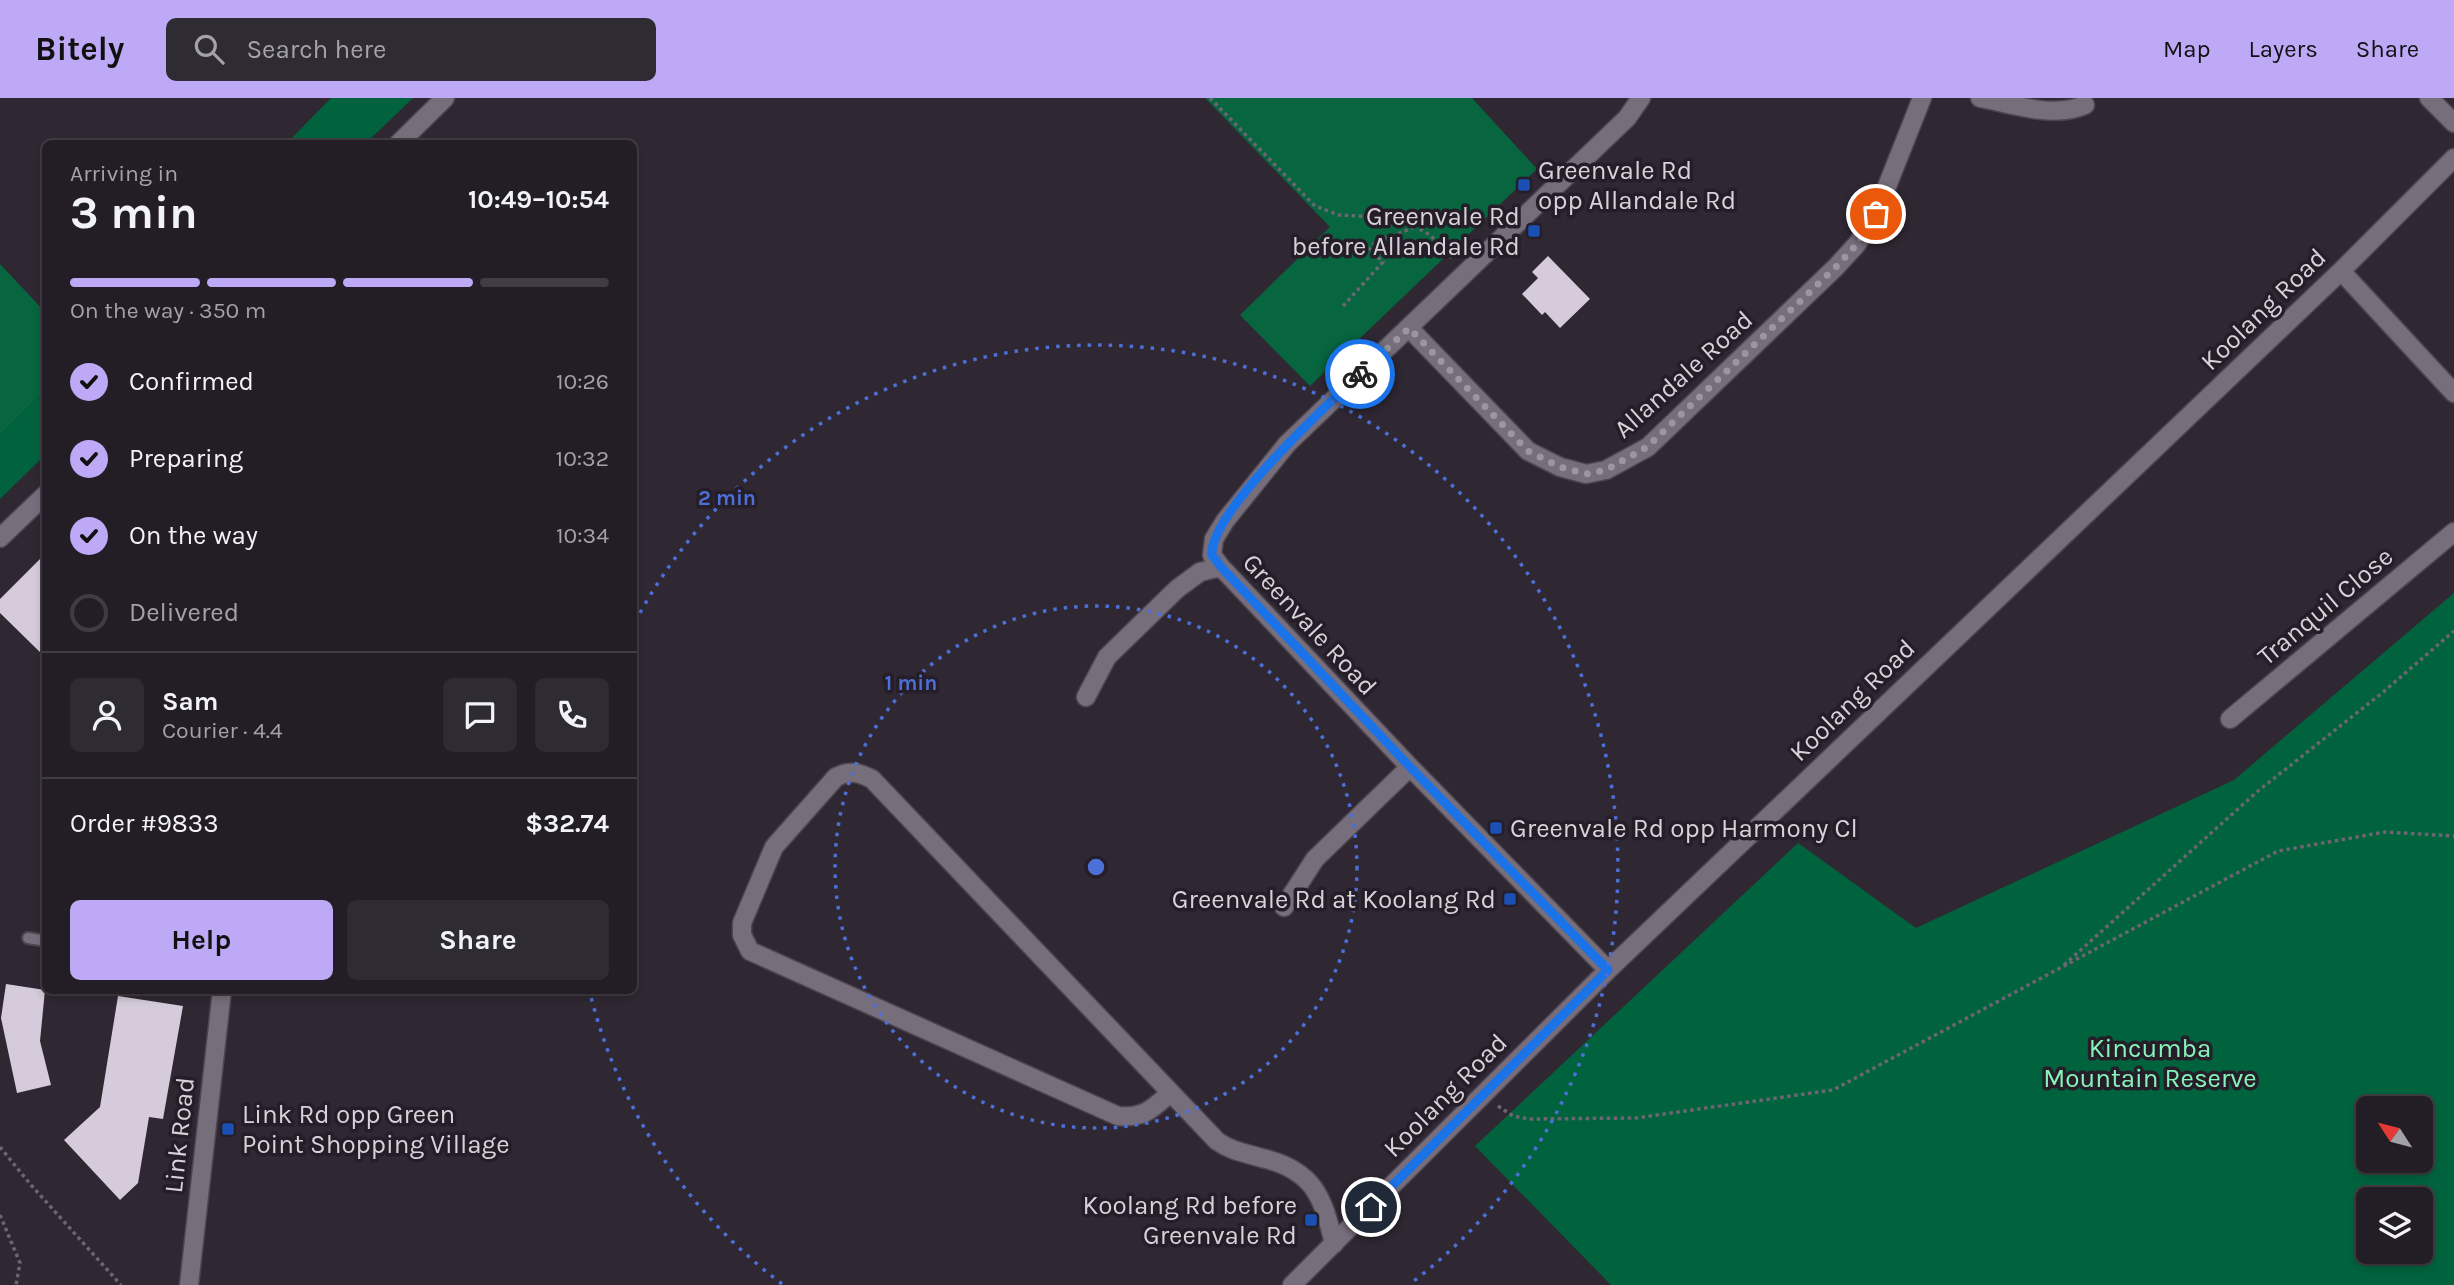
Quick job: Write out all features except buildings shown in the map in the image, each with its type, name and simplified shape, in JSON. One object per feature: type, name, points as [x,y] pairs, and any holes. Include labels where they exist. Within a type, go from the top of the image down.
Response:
[{"type":"street","points":[[402,140],[445,98]]},
{"type":"street","name":"Greenvale Road","points":[[1608,970],[1410,767],[1212,555],[1214,539],[1287,443],[1627,118],[1641,98]]},
{"type":"street","name":"Allandale Road","points":[[1409,328],[1528,451],[1560,467],[1586,474],[1606,470],[1647,447],[1857,244],[1876,214],[1922,98]]},
{"type":"street","points":[[1980,98],[2057,112],[2070,111],[2085,105]]},
{"type":"street","points":[[2430,98],[2454,124]]},
{"type":"street","name":"Koolang Road","points":[[1292,1285],[1608,970],[2341,271],[2454,158]]},
{"type":"street","points":[[2341,271],[2454,393]]},
{"type":"street","points":[[0,538],[42,498]]},
{"type":"street","name":"Tranquil Close","points":[[2230,719],[2454,532]]},
{"type":"street","points":[[1086,697],[1107,657],[1177,589],[1200,572],[1221,567]]},
{"type":"street","points":[[1284,907],[1315,859],[1410,767]]},
{"type":"street","points":[[1170,1093],[1139,1116],[1118,1116],[750,951],[742,935],[742,923],[774,847],[836,777],[848,771],[860,772],[872,779],[1170,1093],[1224,1146],[1293,1168],[1315,1187],[1328,1216],[1334,1244]]},
{"type":"street","name":"Link Road","points":[[189,1285],[222,994]]},
{"type":"lane","points":[[28,939],[42,941]]},
{"type":"path","points":[[1210,98],[1315,206],[1339,215],[1377,217],[1415,226],[1430,235],[1466,273]]},
{"type":"path","points":[[1343,306],[1383,262],[1369,249],[1376,242],[1415,226]]},
{"type":"path","points":[[2060,968],[2258,791],[2382,693],[2454,631]]},
{"type":"path","points":[[1482,1096],[1513,1116],[1529,1119],[1636,1118],[1833,1090],[2278,851],[2385,832],[2454,836]]},
{"type":"path","points":[[0,1147],[121,1285]]},
{"type":"path","points":[[0,1215],[20,1263],[16,1285]]},
{"type":"green space","points":[[331,98],[413,98],[369,140],[290,140]]},
{"type":"green space","points":[[1205,98],[1472,98],[1537,169],[1310,386],[1240,315],[1330,227]]},
{"type":"green space","points":[[0,264],[42,309],[42,393],[0,435]]},
{"type":"green space","points":[[42,393],[42,458],[0,499],[0,435]]},
{"type":"green space","name":"Kincumba Mountain Reserve","points":[[2454,593],[2454,1285],[1611,1285],[1475,1146],[1798,843],[1916,928],[2234,780]]},
{"type":"way so far","points":[[1360,374],[1409,328],[1528,451],[1544,461],[1586,474],[1606,470],[1647,447],[1836,267],[1857,244],[1876,214]]},
{"type":"place","name":"Greenvale Rd opp Allandale Rd","points":[[1524,185]]},
{"type":"place","name":"Greenvale Rd before Allandale Rd","points":[[1534,231]]},
{"type":"place","name":"Greenvale Rd opp Harmony Cl","points":[[1496,828]]},
{"type":"place","name":"Greenvale Rd at Koolang Rd","points":[[1510,899]]},
{"type":"place","name":"Link Rd opp Green Point Shopping Village","points":[[228,1129]]},
{"type":"place","name":"Koolang Rd before Greenvale Rd","points":[[1311,1220]]},
{"type":"route","points":[[1360,374],[1287,443],[1257,479],[1214,539],[1212,555],[1410,767],[1608,970],[1371,1207]]}]
